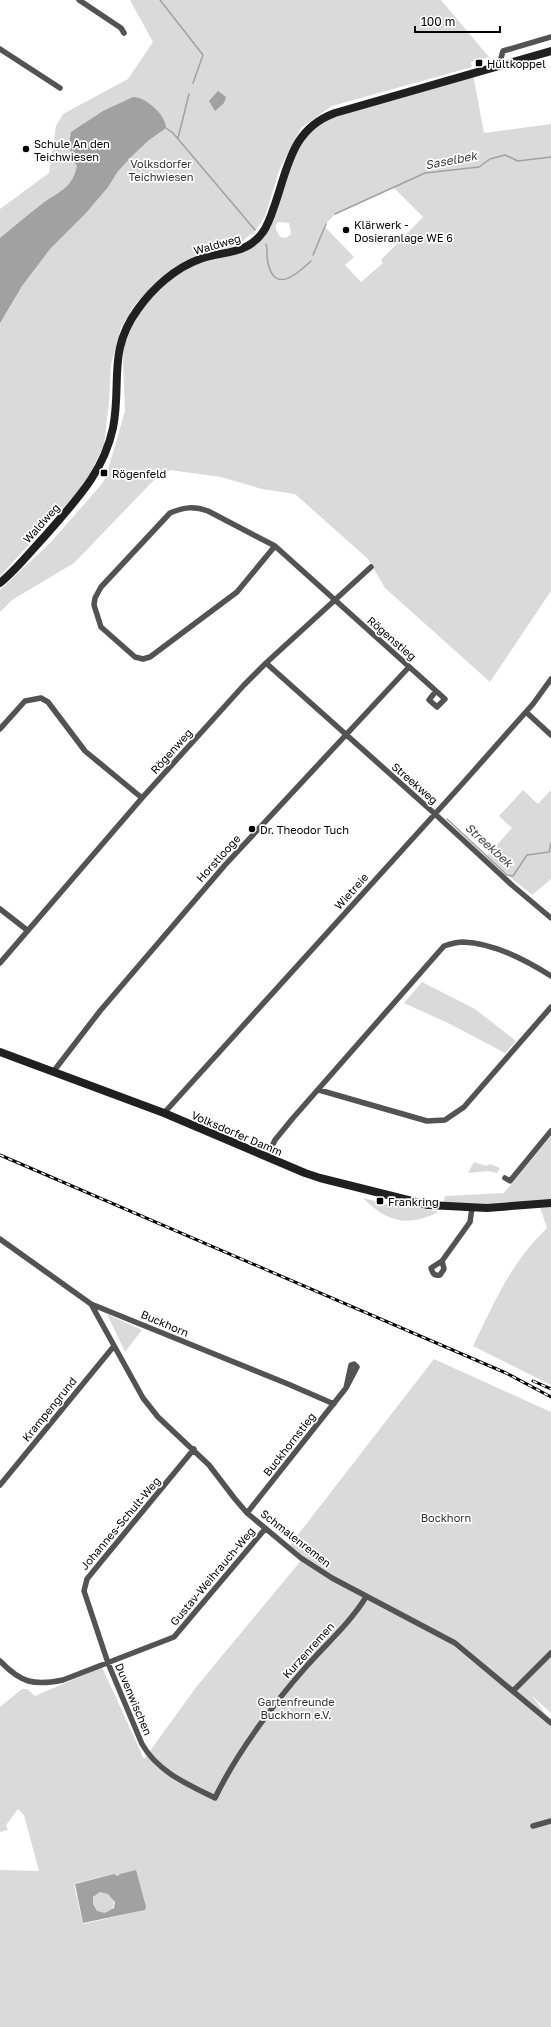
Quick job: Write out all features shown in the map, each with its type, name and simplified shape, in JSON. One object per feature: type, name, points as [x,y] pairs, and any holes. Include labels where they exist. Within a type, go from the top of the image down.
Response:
[{"type":"main road","name":"Waldweg","points":[[0,583],[19,565],[75,501],[98,469],[107,447],[114,417],[116,365],[119,348],[132,316],[147,297],[180,269],[200,259],[242,250],[260,236],[270,219],[291,155],[307,129],[320,119],[334,113],[551,51]]},
{"type":"main road","name":"Volksdorfer Damm","points":[[0,1052],[164,1114],[306,1174],[428,1205],[472,1208],[551,1203]]},
{"type":"street","points":[[79,0],[121,28],[124,33]]},
{"type":"street","points":[[503,65],[501,58],[503,51],[551,37]]},
{"type":"street","points":[[0,49],[60,88]]},
{"type":"street","points":[[275,546],[237,592],[150,657],[143,659],[135,656],[101,627],[94,605],[95,598],[101,587],[170,513],[189,507],[208,511],[275,546],[334,600]]},
{"type":"street","name":"Rögenweg","points":[[0,962],[142,798],[266,663],[371,567]]},
{"type":"street","name":"Rögenstieg","points":[[334,600],[436,691]]},
{"type":"street","name":"Streekweg","points":[[266,663],[513,886],[551,918]]},
{"type":"street","name":"Horstlooge","points":[[53,1072],[100,1011],[225,866],[409,667]]},
{"type":"street","name":"Wietreie","points":[[164,1114],[526,712],[551,680]]},
{"type":"street","points":[[0,729],[25,701],[41,698],[48,702],[86,750],[142,798]]},
{"type":"street","points":[[526,712],[551,736]]},
{"type":"street","points":[[0,908],[27,930]]},
{"type":"street","points":[[267,1157],[275,1140],[444,946],[461,942],[483,945],[530,962],[551,976]]},
{"type":"street","points":[[319,1090],[427,1121],[445,1120],[464,1107],[551,1007]]},
{"type":"street","points":[[505,1178],[510,1181],[551,1131]]},
{"type":"street","points":[[442,1261],[470,1222],[472,1208]]},
{"type":"street","name":"Buckhorn","points":[[0,1239],[91,1304],[334,1404]]},
{"type":"street","name":"Schmalenremen","points":[[91,1304],[143,1398],[158,1417],[194,1449],[209,1465],[235,1500],[247,1513],[301,1558],[332,1578],[455,1643],[551,1723]]},
{"type":"street","name":"Krampengrund","points":[[0,1485],[114,1346]]},
{"type":"street","name":"Buckhornstieg","points":[[247,1513],[346,1388]]},
{"type":"street","name":"Johannes-Schult-Weg","points":[[108,1662],[86,1599],[84,1591],[86,1579],[194,1449]]},
{"type":"street","name":"Gustav-Weihrauch-Weg","points":[[108,1662],[174,1636],[265,1529]]},
{"type":"street","name":"Kurzenremen","points":[[215,1798],[234,1765],[276,1703],[297,1677],[354,1615],[366,1597]]},
{"type":"street","points":[[513,1691],[551,1653]]},
{"type":"street","name":"Duvenwischen","points":[[0,1661],[20,1678],[39,1684],[63,1680],[108,1662],[142,1744],[149,1757],[162,1769],[176,1778],[215,1798]]},
{"type":"street","points":[[533,1826],[551,1821]]},
{"type":"green space","name":"Volksdorfer Teichwiesen","points":[[130,0],[441,0],[489,57],[471,62],[472,67],[332,106],[301,128],[280,168],[265,216],[253,235],[251,234],[238,245],[180,264],[155,283],[134,306],[121,328],[111,364],[109,402],[104,445],[85,484],[0,576],[0,209],[49,173],[56,126],[63,114],[128,79],[153,42]]},
{"type":"green space","points":[[473,74],[484,133],[551,124],[551,591],[490,682],[385,588],[368,559],[295,494],[262,489],[221,477],[170,470],[154,480],[74,563],[12,600],[0,612],[0,590],[51,542],[101,485],[106,477],[125,411],[123,364],[124,332],[127,326],[173,273],[224,253],[260,236],[291,155],[313,124]],"holes":[[[393,187],[423,217],[381,260],[383,263],[361,282],[345,265],[354,257],[324,226],[335,214]],[[278,222],[289,223],[291,234],[286,238],[280,237],[276,230],[276,225]]]},
{"type":"green space","points":[[523,790],[538,804],[551,790],[551,879],[532,895],[486,857],[512,828],[499,816]]},
{"type":"green space","points":[[422,982],[475,1009],[516,1041],[505,1053],[450,1024],[404,1003]]},
{"type":"green space","points":[[551,1136],[551,1200],[502,1204],[443,1204],[445,1196],[504,1193]]},
{"type":"green space","points":[[474,1162],[486,1166],[490,1164],[500,1168],[497,1173],[489,1171],[468,1173]]},
{"type":"green space","points":[[363,1198],[390,1205],[397,1203],[439,1212],[417,1220],[398,1220],[381,1213]]},
{"type":"green space","points":[[551,1206],[551,1385],[473,1346],[496,1298],[513,1269],[523,1255],[547,1228],[540,1207]]},
{"type":"green space","points":[[107,1314],[142,1330],[125,1352]]},
{"type":"green space","points":[[434,1359],[551,1412],[551,1713],[532,1696],[551,1722],[551,2027],[0,2027],[0,1870],[39,1871],[24,1815],[18,1809],[6,1825],[8,1830],[0,1832],[0,1707],[22,1689],[27,1689],[35,1696],[102,1667],[144,1759],[197,1686],[304,1557],[290,1545]],"holes":[[[126,1872],[145,1910],[83,1924],[74,1885],[76,1883],[114,1874],[118,1876]]]},
{"type":"green space","points":[[103,1892],[111,1895],[114,1903],[111,1911],[103,1914],[95,1911],[92,1903],[95,1895]]},
{"type":"shaded area","points":[[218,91],[226,97],[224,103],[215,111],[209,101]]},
{"type":"shaded area","points":[[133,97],[144,100],[159,112],[163,118],[166,128],[149,140],[133,155],[118,171],[108,187],[86,213],[50,249],[22,286],[0,323],[0,238],[36,208],[63,190],[72,180],[77,166],[70,150],[71,132],[103,111]]},
{"type":"shaded area","points":[[136,1870],[146,1907],[145,1910],[83,1923],[75,1884],[114,1874],[118,1876],[120,1874]],"holes":[[[100,1892],[108,1894],[115,1902],[114,1908],[105,1913],[97,1911],[93,1904],[93,1897]]]},
{"type":"waterway","points":[[160,0],[203,55],[193,83]]},
{"type":"waterway","points":[[178,138],[189,94]]},
{"type":"waterway","name":"Saselbek","points":[[166,128],[173,133],[255,230]]},
{"type":"waterway","name":"Saselbek","points":[[335,214],[425,173],[479,167],[490,159],[505,155],[518,161],[551,157]]},
{"type":"waterway","name":"Saselbek","points":[[313,255],[326,224]]},
{"type":"waterway","name":"Saselbek","points":[[266,244],[267,258],[271,273],[276,278],[281,280],[294,275],[311,261]]},
{"type":"waterway","name":"Streekbek","points":[[447,819],[507,875],[513,876],[527,855],[549,852],[551,843]]},
{"type":"railway","points":[[0,1155],[506,1373],[551,1397]]},
{"type":"railway","points":[[533,1381],[551,1389]]},
{"type":"place","name":"Hültkoppel","points":[[479,63]]},
{"type":"place","name":"Schule An den Teichwiesen","points":[[26,149]]},
{"type":"place","name":"Klärwerk - Dosieranlage WE 6","points":[[346,230]]},
{"type":"place","name":"Rögenfeld","points":[[104,473]]},
{"type":"place","name":"Dr. Theodor Tuch","points":[[252,829]]},
{"type":"place","name":"Frankring","points":[[380,1201]]},
{"type":"park label","name":"Bockhorn","points":[[446,1517]]},
{"type":"park label","name":"Gartenfreunde Buckhorn e.V.","points":[[296,1707]]}]
